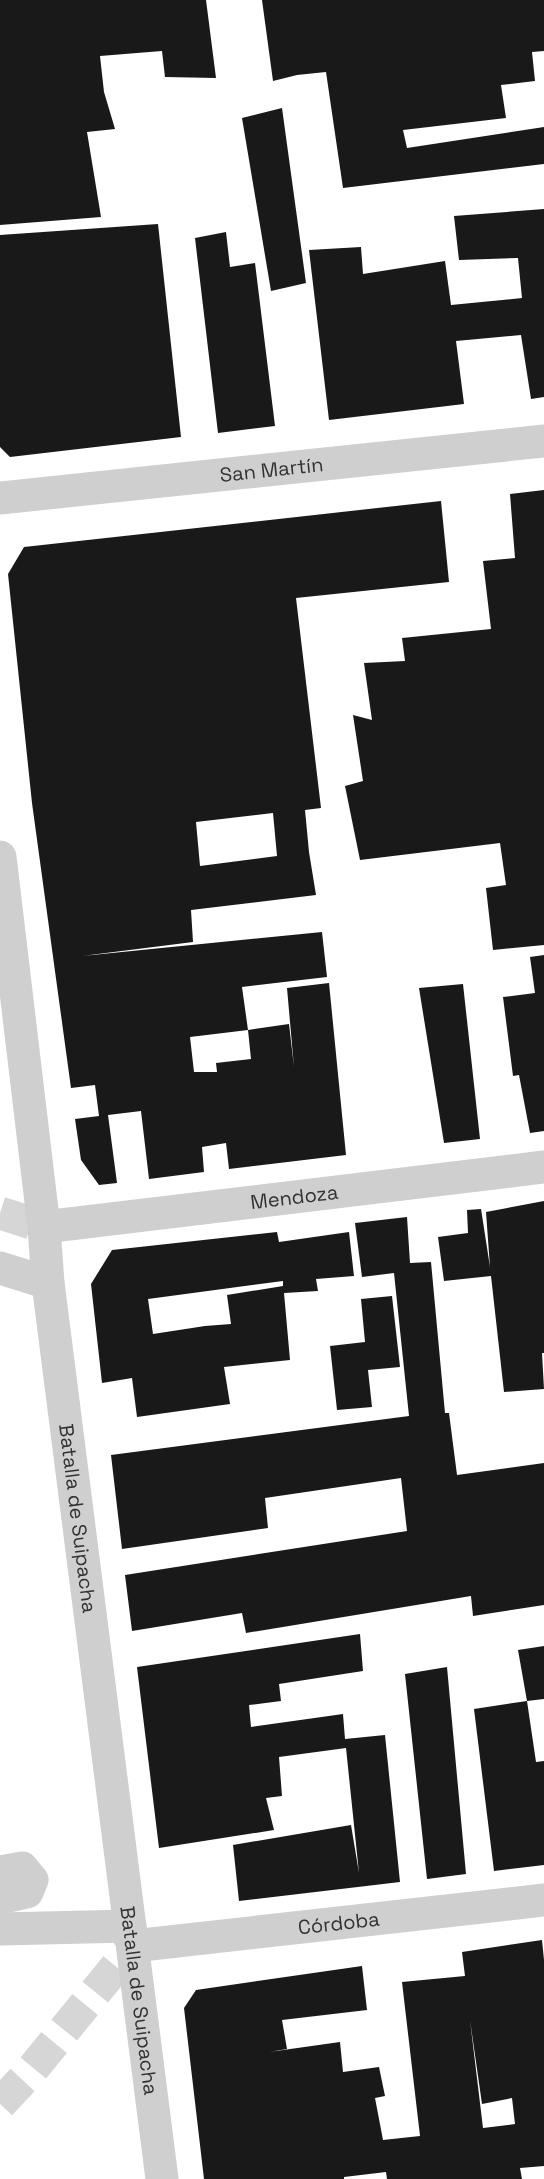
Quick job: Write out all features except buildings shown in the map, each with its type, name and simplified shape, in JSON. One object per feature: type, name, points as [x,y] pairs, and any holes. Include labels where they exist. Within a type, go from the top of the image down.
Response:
[{"type":"street","name":"San Martín","points":[[0,498],[544,441]]},
{"type":"street","name":"Batalla de Suipacha","points":[[0,857],[45,1227],[48,1283],[162,2179]]},
{"type":"street","name":"Mendoza","points":[[45,1227],[544,1167]]},
{"type":"street","points":[[0,1268],[48,1283]]},
{"type":"street","points":[[0,1872],[22,1868],[32,1880],[27,1892],[0,1898]]},
{"type":"street","name":"Córdoba","points":[[0,1929],[132,1936],[544,1900]]},
{"type":"tunnel","points":[[0,1213],[44,1227]]},
{"type":"tunnel","points":[[0,2104],[30,2072],[133,1946]]}]
